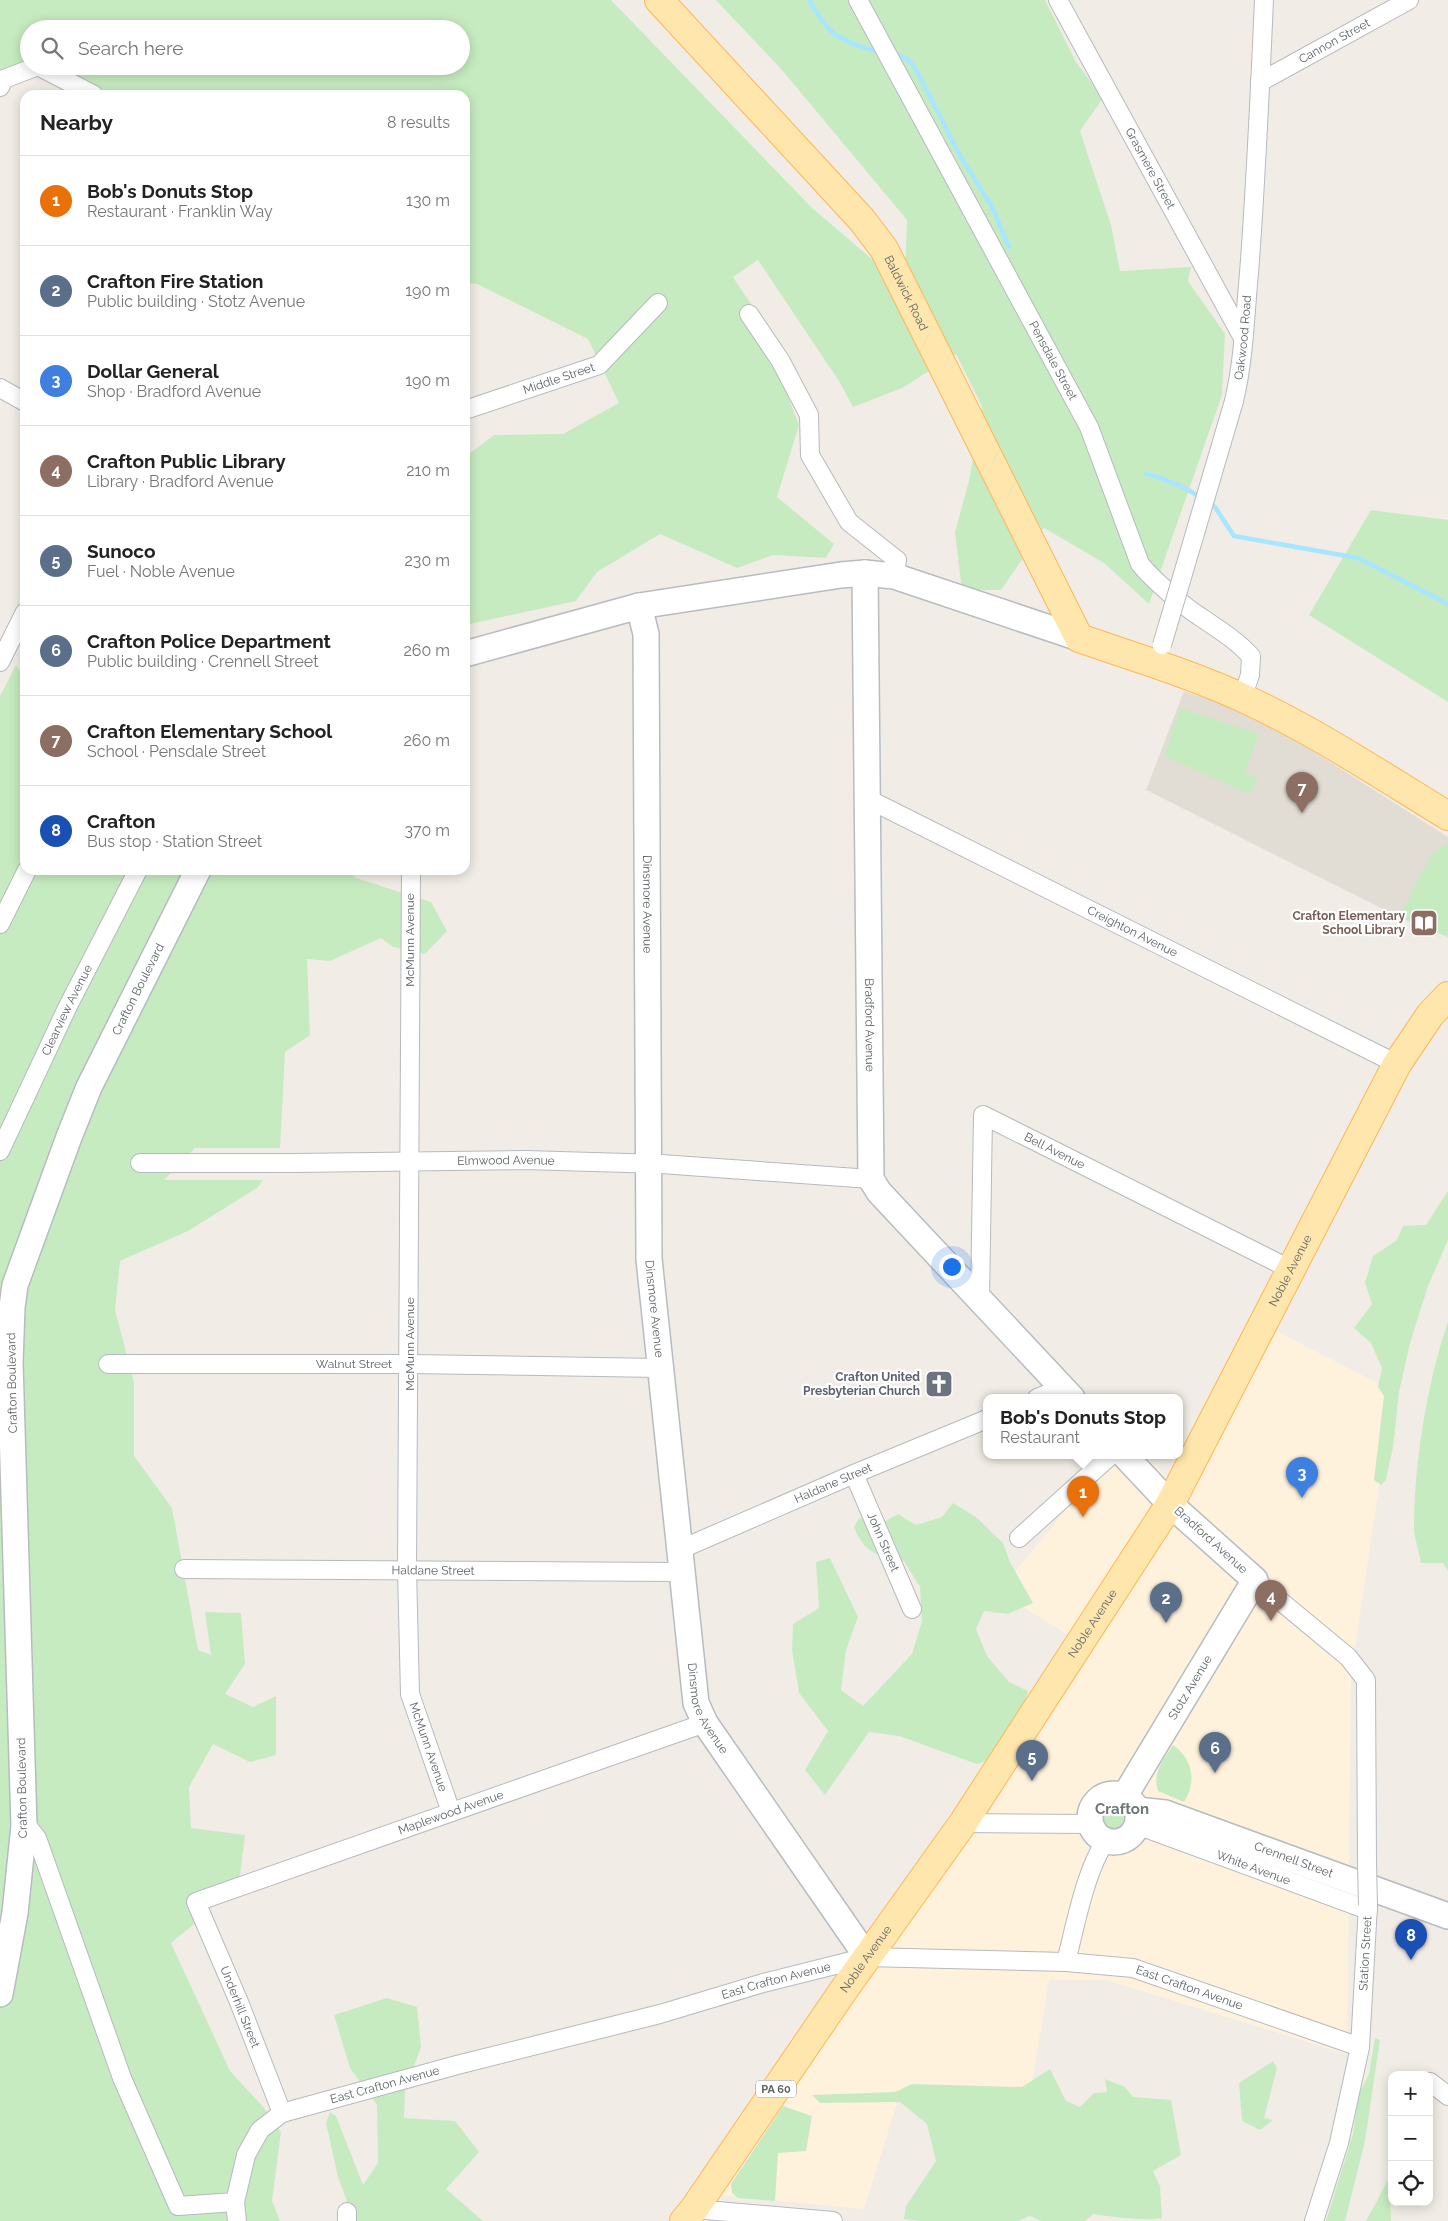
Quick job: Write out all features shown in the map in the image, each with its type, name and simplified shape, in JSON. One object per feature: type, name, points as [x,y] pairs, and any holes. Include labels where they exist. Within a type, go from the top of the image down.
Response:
[{"type":"main road","name":"Baldwick Road","points":[[659,0],[862,220],[884,249],[1079,638]]},
{"type":"main road","points":[[470,653],[639,606],[841,575],[865,573],[894,576],[1079,638],[1158,654],[1298,725],[1448,816]]},
{"type":"main road","name":"Bradford Avenue","points":[[865,573],[871,1179]]},
{"type":"main road","name":"Dinsmore Avenue","points":[[639,606],[646,634],[649,1259],[696,1703],[705,1723],[868,1957]]},
{"type":"main road","name":"Crafton Boulevard","points":[[0,1994],[15,1913],[24,1826],[10,1362],[12,1307],[15,1285],[69,1137],[90,1087],[196,875]]},
{"type":"main road","name":"Noble Avenue","points":[[689,2215],[963,1823],[1170,1504],[1397,1064],[1430,1015],[1448,996]]},
{"type":"main road","points":[[871,1179],[879,1192],[1067,1393]]},
{"type":"main road","name":"Bradford Avenue","points":[[1128,1459],[1170,1504],[1255,1580]]},
{"type":"main road","name":"Stotz Avenue","points":[[1133,1811],[1255,1580]]},
{"type":"main road","points":[[1111,1794],[1133,1811],[1128,1837],[1121,1841],[1098,1832],[1092,1808],[1097,1801],[1111,1794]]},
{"type":"main road","name":"Crennell Street","points":[[1133,1811],[1165,1813],[1448,1916]]},
{"type":"street","name":"Pensdale Street","points":[[858,0],[1090,427],[1140,564],[1149,575],[1198,615],[1237,640],[1252,656],[1250,675],[1242,698]]},
{"type":"street","name":"Grasmere Street","points":[[1058,0],[1243,338]]},
{"type":"street","name":"Oakwood Road","points":[[1158,654],[1234,401],[1239,378],[1257,170],[1264,0]]},
{"type":"street","name":"Cannon Street","points":[[1260,82],[1409,0]]},
{"type":"street","points":[[0,86],[4,79],[20,73]]},
{"type":"street","points":[[55,75],[84,90]]},
{"type":"street","name":"Middle Street","points":[[470,408],[599,366],[658,303]]},
{"type":"street","points":[[749,314],[780,360],[809,415],[810,455],[849,522],[897,560],[894,576]]},
{"type":"street","points":[[0,388],[20,399]]},
{"type":"street","points":[[0,662],[20,622]]},
{"type":"street","name":"Creighton Avenue","points":[[866,798],[1397,1064]]},
{"type":"street","points":[[0,924],[24,875]]},
{"type":"street","name":"Clearview Avenue","points":[[0,1150],[68,1006],[135,875]]},
{"type":"street","name":"McMunn Avenue","points":[[411,875],[410,1364],[407,1569],[410,1694],[452,1812]]},
{"type":"street","name":"Bell Avenue","points":[[980,1300],[984,1115],[1290,1269]]},
{"type":"street","name":"Elmwood Avenue","points":[[140,1162],[525,1160],[649,1164],[871,1179]]},
{"type":"street","name":"Walnut Street","points":[[108,1364],[410,1364],[660,1368]]},
{"type":"street","name":"Haldane Street","points":[[184,1569],[407,1569],[680,1561],[854,1474],[983,1421]]},
{"type":"street","points":[[1019,1538],[1107,1459]]},
{"type":"street","name":"John Street","points":[[854,1474],[912,1609]]},
{"type":"street","name":"Bradford Avenue","points":[[1255,1580],[1348,1657],[1366,1680]]},
{"type":"street","name":"Station Street","points":[[1314,2221],[1339,2143],[1360,2047],[1368,1907],[1366,1680]]},
{"type":"street","name":"Maplewood Avenue","points":[[196,1902],[705,1723]]},
{"type":"street","name":"White Avenue","points":[[1133,1811],[1368,1907]]},
{"type":"street","points":[[963,1823],[1098,1832],[1097,1852],[1066,1962]]},
{"type":"street","points":[[24,1826],[29,1828],[37,1838],[122,2078],[178,2206],[235,2202]]},
{"type":"street","name":"Underhill Street","points":[[196,1902],[239,2002],[282,2113]]},
{"type":"street","name":"East Crafton Avenue","points":[[282,2113],[457,2065],[660,2014],[763,1984],[868,1957],[1066,1962],[1133,1968],[1360,2047]]},
{"type":"street","points":[[1433,2084],[1448,2096]]},
{"type":"street","points":[[237,2221],[235,2202],[246,2155],[260,2130],[282,2113]]},
{"type":"street","points":[[689,2215],[833,2221]]},
{"type":"shaded area","points":[[1184,691],[1238,709],[1275,727],[1448,837],[1448,937],[1399,917],[1146,790]]},
{"type":"shaded area","points":[[1274,1330],[1393,1391],[1351,1675],[1347,2054],[1106,1980],[1049,1980],[1030,2093],[901,2090],[864,2209],[718,2195],[790,2056],[1069,1635],[998,1592],[1109,1459],[1149,1459],[1187,1497]]},
{"type":"green space","points":[[0,0],[611,0],[811,207],[873,260],[905,271],[907,220],[782,70],[716,0],[1045,0],[1076,62],[1103,98],[1080,131],[1111,225],[1120,271],[1191,267],[1188,281],[1225,334],[1222,395],[1149,604],[1104,563],[1044,528],[1001,590],[962,590],[955,532],[969,481],[982,406],[956,354],[902,388],[853,407],[839,381],[758,260],[733,277],[753,307],[799,425],[777,497],[834,544],[826,558],[773,555],[737,568],[660,534],[597,572],[576,601],[470,624],[470,453],[494,435],[563,434],[619,403],[588,339],[477,284],[470,283],[470,90],[71,90],[40,75],[470,75],[470,20],[20,20],[20,74],[0,88]]},
{"type":"green space","points":[[1371,510],[1448,520],[1448,702],[1309,615]]},
{"type":"green space","points":[[16,665],[20,672],[20,875],[353,875],[356,878],[431,902],[447,931],[425,954],[393,947],[381,938],[330,961],[307,959],[310,1035],[285,1052],[280,1148],[195,1148],[164,1180],[263,1180],[257,1188],[188,1231],[120,1261],[115,1310],[134,1382],[134,1456],[172,1508],[198,1650],[211,1655],[205,1612],[241,1613],[245,1664],[225,1694],[253,1707],[276,1696],[276,1755],[250,1762],[213,1744],[189,1787],[191,1828],[245,1835],[240,1875],[193,1925],[171,1943],[230,2071],[264,2108],[281,2132],[272,2201],[280,2221],[0,2221],[0,696]]},
{"type":"green space","points":[[1180,708],[1259,734],[1245,772],[1259,780],[1250,794],[1164,756]]},
{"type":"green space","points":[[1448,844],[1448,937],[1399,917],[1433,852]]},
{"type":"green space","points":[[1448,1191],[1448,1240],[1428,1286],[1410,1343],[1399,1392],[1393,1447],[1386,1480],[1381,1485],[1374,1480],[1384,1396],[1378,1387],[1382,1368],[1371,1343],[1354,1328],[1372,1304],[1365,1283],[1373,1256],[1397,1240],[1403,1226],[1426,1225]]},
{"type":"green space","points":[[1448,1322],[1448,1571],[1443,1563],[1421,1563],[1414,1529],[1416,1478],[1423,1424],[1434,1371]]},
{"type":"green space","points":[[953,1503],[976,1517],[1003,1543],[1010,1562],[1033,1603],[1008,1614],[984,1611],[976,1629],[987,1656],[1009,1682],[1028,1691],[1022,1713],[991,1759],[977,1764],[899,1736],[869,1732],[825,1795],[805,1770],[828,1731],[799,1693],[792,1650],[793,1624],[819,1608],[816,1562],[830,1558],[858,1617],[846,1650],[841,1690],[863,1706],[912,1654],[922,1621],[920,1587],[904,1561],[873,1552],[863,1543],[854,1527],[859,1518],[886,1521],[898,1514],[916,1525],[942,1517]]},
{"type":"green space","points":[[1173,1745],[1185,1757],[1191,1771],[1191,1787],[1184,1802],[1158,1791],[1157,1772]]},
{"type":"green space","points":[[1114,1805],[1123,1809],[1127,1818],[1123,1827],[1114,1831],[1105,1827],[1101,1818],[1105,1809]]},
{"type":"green space","points":[[387,1998],[417,2007],[421,2047],[405,2091],[404,2118],[455,2121],[479,2152],[446,2189],[483,2221],[341,2221],[347,2201],[338,2177],[326,2123],[330,2112],[336,2116],[363,2185],[378,2163],[377,2105],[350,2068],[334,2015]]},
{"type":"green space","points":[[1375,2038],[1380,2040],[1365,2141],[1345,2221],[1326,2221],[1353,2134],[1358,2096],[1369,2074]]},
{"type":"green space","points":[[1273,2061],[1277,2068],[1264,2118],[1273,2120],[1260,2130],[1242,2121],[1239,2083]]},
{"type":"green space","points":[[1050,2069],[1066,2101],[1080,2107],[1094,2093],[1107,2092],[1105,2079],[1125,2087],[1133,2097],[1171,2100],[1181,2155],[1153,2171],[1160,2186],[1162,2218],[1138,2219],[1093,2214],[1085,2221],[1041,2221],[1030,2216],[1018,2221],[919,2221],[904,2219],[906,2206],[936,2161],[927,2124],[900,2102],[820,2103],[812,2095],[895,2092],[912,2084],[1022,2087]]},
{"type":"green space","points":[[783,2106],[812,2116],[806,2151],[778,2153],[775,2201],[738,2198],[732,2193],[731,2184]]},
{"type":"green space","points":[[1388,2180],[1388,2206],[1390,2206],[1391,2221],[1366,2221]]},
{"type":"waterway","points":[[809,0],[829,29],[835,34],[851,43],[874,51]]},
{"type":"waterway","points":[[899,55],[909,60],[918,73],[960,156],[991,205],[1009,247]]},
{"type":"waterway","points":[[1146,474],[1175,483],[1201,498]]},
{"type":"waterway","points":[[1208,502],[1215,507],[1234,536],[1358,558],[1448,604]]},
{"type":"place","name":"Crafton Elementary School","points":[[1302,813]]},
{"type":"place","name":"Crafton Elementary School Library","points":[[1424,923]]},
{"type":"place","name":"Crafton United Presbyterian Church","points":[[939,1384]]},
{"type":"place","name":"Dollar General","points":[[1302,1498]]},
{"type":"place","name":"Bob's Donuts Stop","points":[[1083,1517]]},
{"type":"place","name":"Crafton Public Library","points":[[1271,1621]]},
{"type":"place","name":"Crafton Fire Station","points":[[1166,1623]]},
{"type":"place","name":"Crafton Police Department","points":[[1215,1773]]},
{"type":"place","name":"Sunoco","points":[[1032,1781]]},
{"type":"place","name":"Crafton","points":[[1411,1960]]},
{"type":"district","name":"Crafton","points":[[1122,1809]]}]
